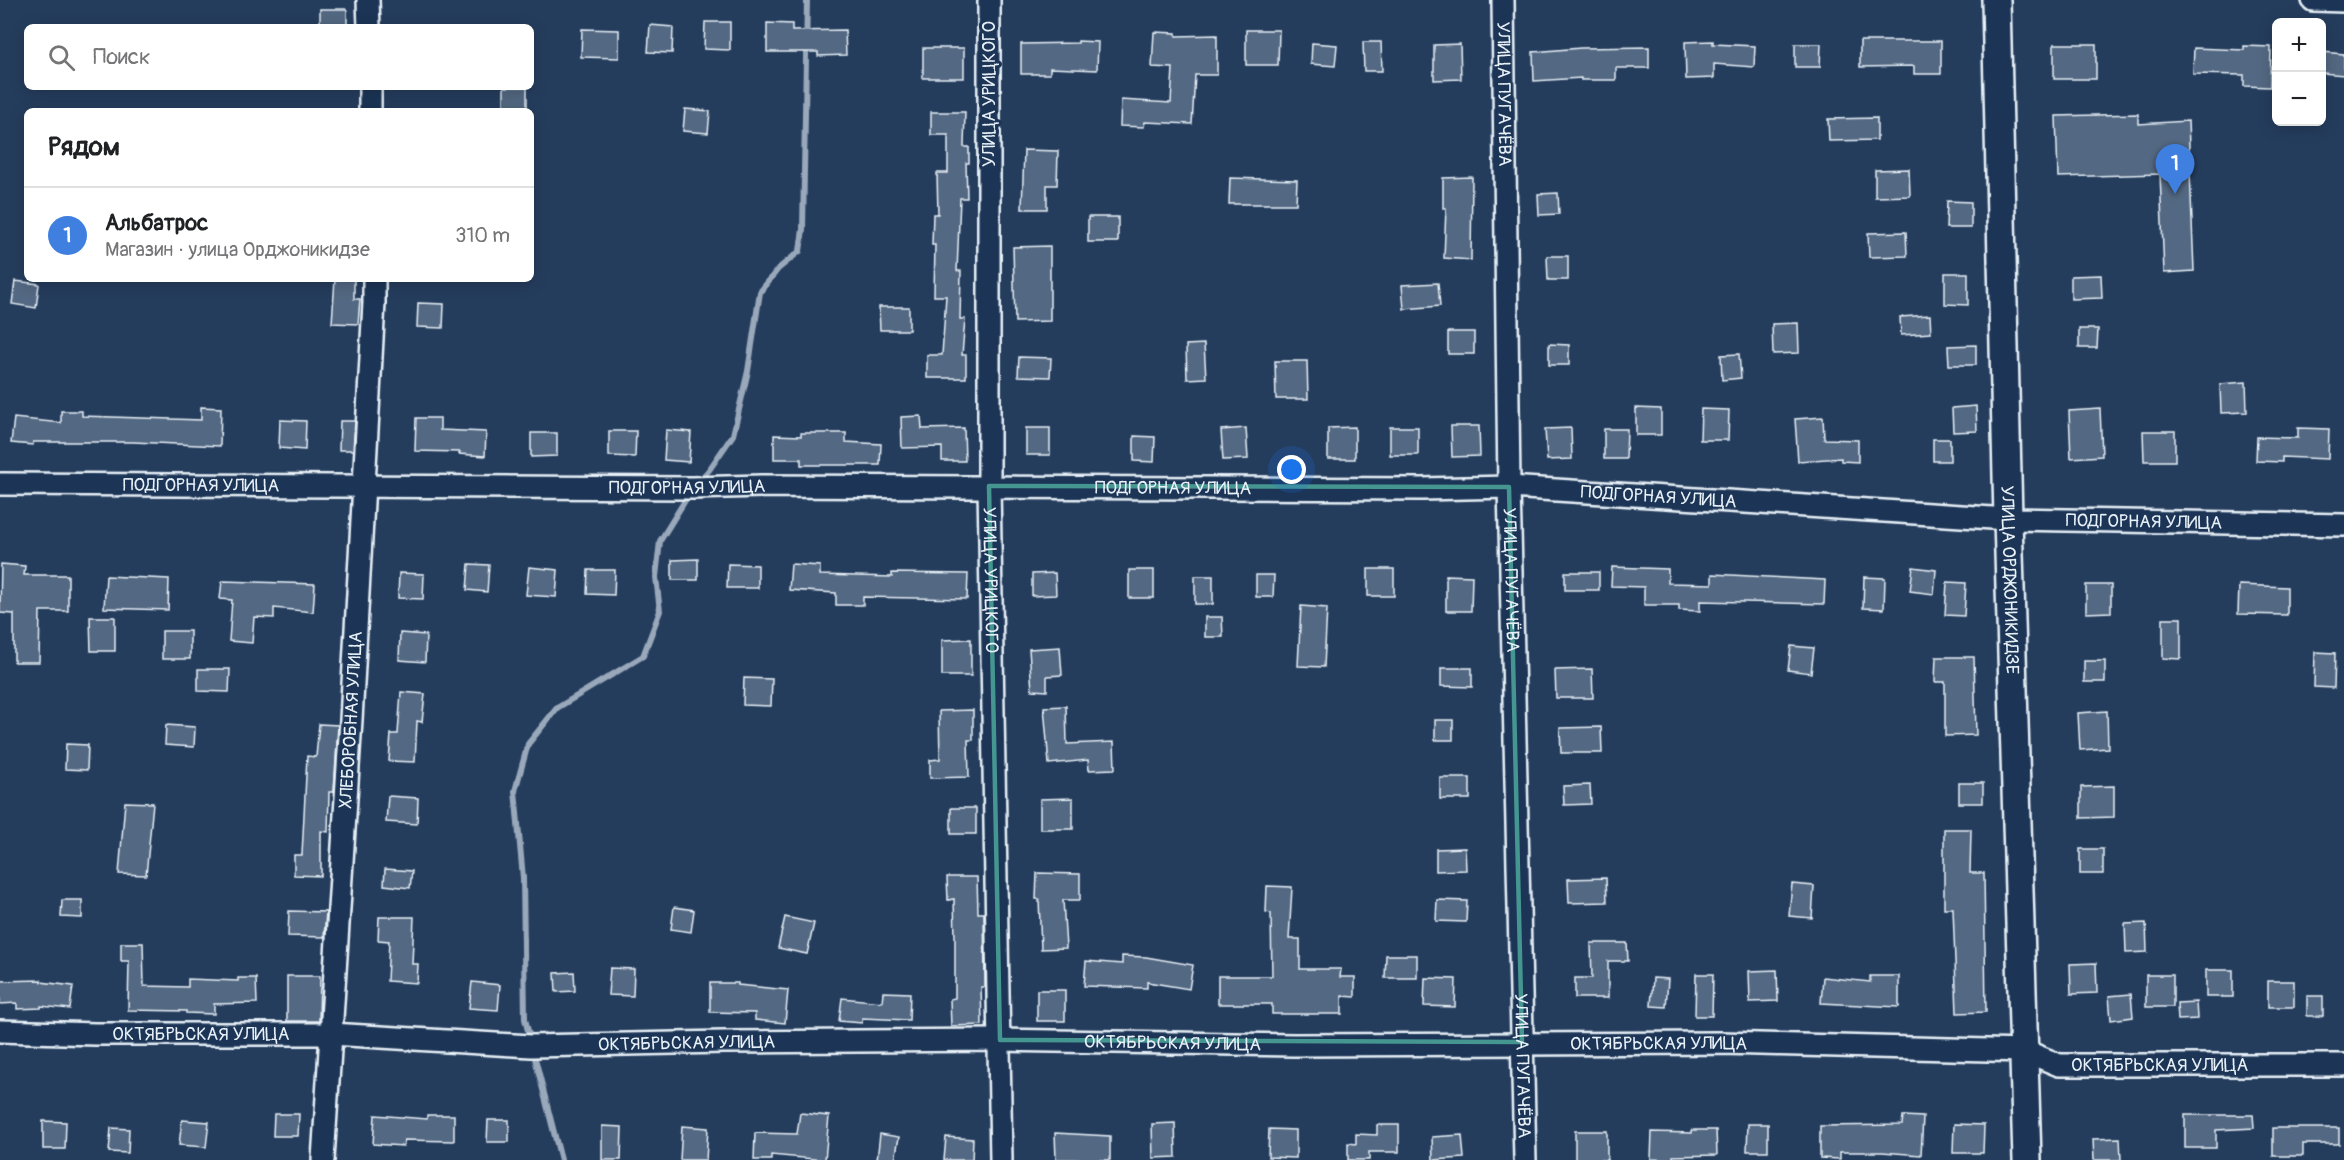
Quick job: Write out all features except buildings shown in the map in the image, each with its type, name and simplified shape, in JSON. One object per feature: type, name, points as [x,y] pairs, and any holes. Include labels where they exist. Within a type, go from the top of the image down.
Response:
[{"type":"street","points":[[368,0],[369,24]]},
{"type":"street","name":"УЛИЦА УРИЦКОГО","points":[[989,0],[989,486],[1001,1160]]},
{"type":"street","name":"УЛИЦА ПУГАЧЁВА","points":[[1503,0],[1509,487],[1525,1160]]},
{"type":"street","name":"УЛИЦА ОРДЖОНИКИДЗЕ","points":[[1996,0],[2008,519],[2027,1160]]},
{"type":"street","points":[[2313,0],[2344,1]]},
{"type":"street","points":[[370,90],[370,108]]},
{"type":"street","name":"ХЛЕБОРОБНАЯ УЛИЦА","points":[[323,1160],[351,720],[374,282]]},
{"type":"street","name":"ПОДГОРНАЯ УЛИЦА","points":[[0,484],[692,488],[761,486],[1422,489],[1509,487],[2008,519],[2344,525]]},
{"type":"street","name":"ОКТЯБРЬСКАЯ УЛИЦА","points":[[0,1031],[95,1034],[331,1034],[531,1046],[1000,1040],[1294,1045],[1721,1042],[2025,1051],[2059,1065],[2344,1065]]},
{"type":"highlighted area","points":[[989,486],[1509,487],[1522,1042],[1000,1040]]},
{"type":"waterway","points":[[697,483],[733,435],[748,371],[760,292],[778,269],[800,251],[803,229],[807,0]]},
{"type":"waterway","points":[[561,1160],[525,1019],[523,878],[515,791],[528,744],[557,708],[643,656],[660,611],[656,577],[660,541],[689,494]]},
{"type":"place","name":"Альбатрос","points":[[2175,194]]}]
